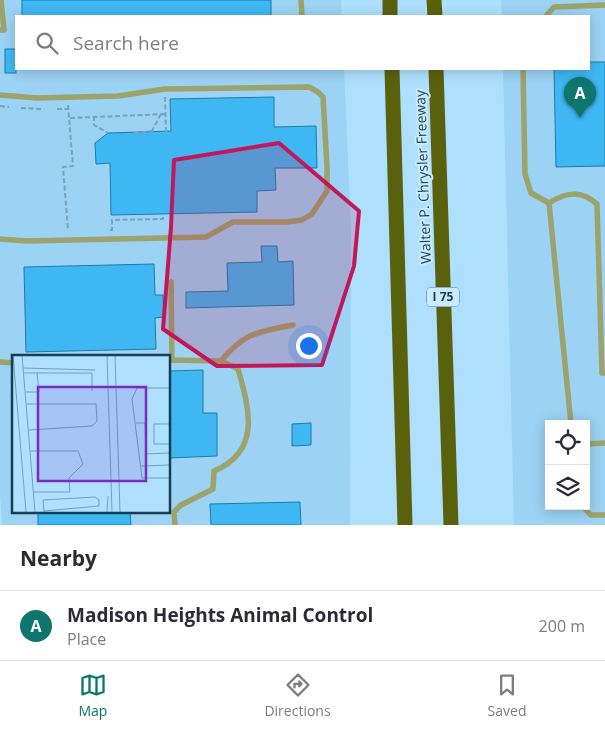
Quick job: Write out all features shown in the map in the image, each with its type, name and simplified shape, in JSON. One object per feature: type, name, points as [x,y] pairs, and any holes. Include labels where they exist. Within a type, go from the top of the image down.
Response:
[{"type":"highway","points":[[390,0],[390,15]]},
{"type":"highway","points":[[434,0],[435,15]]},
{"type":"highway","name":"Walter P. Chrysler Freeway","points":[[392,70],[405,525]]},
{"type":"highway","name":"Walter P. Chrysler Freeway","points":[[436,70],[451,525]]},
{"type":"highway","points":[[394,525],[402,443]]},
{"type":"lane","points":[[0,30],[4,30],[1,0]]},
{"type":"lane","points":[[301,0],[302,15]]},
{"type":"lane","points":[[547,15],[554,7],[605,5]]},
{"type":"lane","points":[[523,70],[525,174],[531,193],[549,203]]},
{"type":"lane","points":[[0,95],[37,98],[118,96],[165,90],[309,88],[318,92],[323,97],[328,167],[327,190],[312,214],[302,220],[287,222],[233,222],[206,237],[27,241],[0,239]]},
{"type":"lane","points":[[549,203],[560,196],[577,194],[588,196],[597,204],[602,373],[605,373]]},
{"type":"lane","points":[[549,203],[571,420]]},
{"type":"lane","points":[[171,282],[170,360],[220,361],[238,369],[245,396],[249,432],[243,449],[223,467],[214,471],[213,489],[181,505],[174,512],[175,525]]},
{"type":"lane","points":[[220,361],[233,346],[246,337],[293,325]]},
{"type":"lane","points":[[590,444],[605,443]]},
{"type":"lane","points":[[586,510],[592,515],[605,515]]},
{"type":"path","points":[[165,97],[166,132]]},
{"type":"path","points":[[68,104],[73,166],[63,167],[68,231]]},
{"type":"path","points":[[0,106],[9,107]]},
{"type":"path","points":[[21,108],[43,109]]},
{"type":"path","points":[[56,109],[69,109]]},
{"type":"path","points":[[134,132],[152,131],[161,114]]},
{"type":"path","points":[[70,118],[166,114]]},
{"type":"path","points":[[94,116],[94,124],[108,133]]},
{"type":"path","points":[[103,230],[112,230],[112,220],[163,219],[163,214]]},
{"type":"path","points":[[116,215],[116,220]]},
{"type":"highlighted area","points":[[279,143],[359,211],[354,266],[322,365],[217,366],[163,329],[174,160]]},
{"type":"shaded area","points":[[0,0],[341,0],[342,15],[15,15],[15,70],[344,70],[351,229],[350,525],[2,525],[0,495]]},
{"type":"shaded area","points":[[501,0],[605,0],[605,525],[514,525],[503,70],[590,70],[590,15],[502,15]]},
{"type":"building","points":[[22,0],[271,0],[271,15],[22,15]]},
{"type":"building","points":[[5,49],[15,49],[16,73],[5,73]]},
{"type":"building","points":[[590,62],[605,62],[605,166],[556,167],[554,70],[590,70]]},
{"type":"building","points":[[274,97],[274,127],[316,126],[317,168],[275,168],[276,190],[257,191],[257,212],[111,215],[110,163],[96,164],[95,143],[108,133],[171,131],[170,99]]},
{"type":"building","points":[[261,246],[277,246],[278,262],[293,261],[294,305],[186,308],[186,292],[228,291],[227,263],[262,262]]},
{"type":"building","points":[[154,264],[155,295],[163,295],[164,317],[155,318],[156,349],[26,352],[24,267]]},
{"type":"building","points":[[203,370],[203,413],[217,413],[217,456],[170,458],[170,371]]},
{"type":"building","points":[[311,423],[311,445],[292,446],[292,424]]},
{"type":"building","points":[[300,502],[301,525],[211,525],[210,504]]},
{"type":"building","points":[[38,512],[130,512],[131,525],[38,525]]},
{"type":"place","name":"Madison Heights Animal Control","points":[[580,118]]}]
